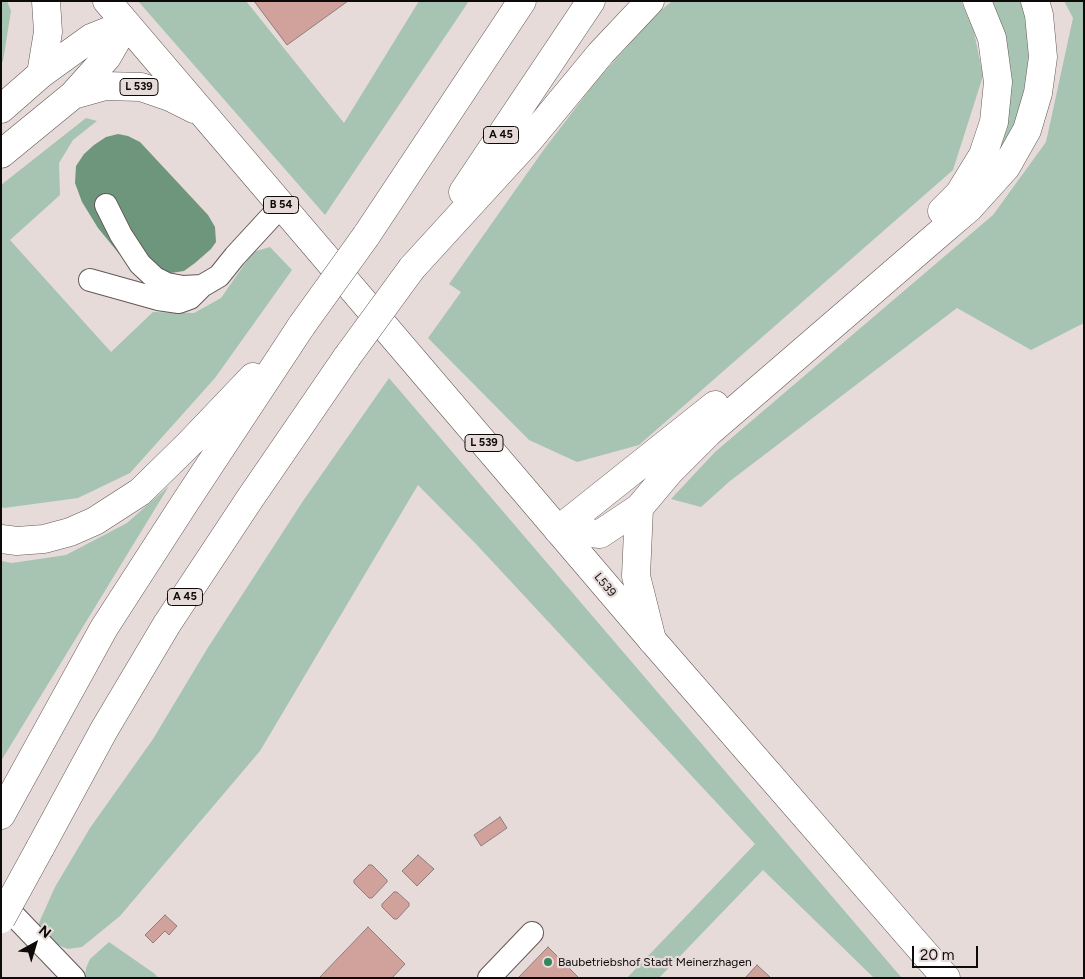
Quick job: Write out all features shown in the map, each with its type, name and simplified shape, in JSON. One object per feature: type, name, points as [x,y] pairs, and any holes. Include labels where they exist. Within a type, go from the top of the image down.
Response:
[{"type":"main road","points":[[42,74],[48,32],[46,1]]},
{"type":"main road","name":"B 54","points":[[107,1],[360,298]]},
{"type":"main road","points":[[2,814],[104,628],[302,325],[366,236],[522,1]]},
{"type":"main road","name":"A 45","points":[[1,918],[104,730],[167,624],[249,500],[412,268],[591,1]]},
{"type":"main road","points":[[412,268],[529,140],[600,53],[650,1]]},
{"type":"main road","points":[[558,530],[782,351],[912,242],[959,194],[983,155],[994,122],[998,82],[992,38],[977,1]]},
{"type":"main road","points":[[558,530],[600,534],[639,508],[670,471],[708,433],[969,208],[1006,167],[1027,130],[1038,93],[1043,57],[1039,15],[1035,1]]},
{"type":"main road","points":[[1,109],[42,74],[91,38],[126,24]]},
{"type":"main road","points":[[1,154],[73,95],[107,57],[126,24]]},
{"type":"main road","name":"L 539","points":[[73,95],[105,86],[141,87],[170,97],[202,113]]},
{"type":"main road","name":"L 539","points":[[360,298],[558,530]]},
{"type":"main road","points":[[1,539],[17,541],[44,539],[70,532],[95,521],[140,492],[190,443],[302,325]]},
{"type":"main road","points":[[639,508],[636,576],[652,640]]},
{"type":"main road","name":"L539","points":[[558,530],[652,640]]},
{"type":"main road","name":"L 539","points":[[652,640],[946,978]]},
{"type":"lane","points":[[106,205],[140,264],[155,278],[175,286],[202,286]]},
{"type":"lane","points":[[90,280],[158,299],[179,302],[190,298],[202,286],[219,276],[281,206]]},
{"type":"lane","points":[[1,902],[74,978]]},
{"type":"lane","points":[[489,978],[532,933]]},
{"type":"shaded area","points":[[1,1],[7,1],[11,11],[3,61],[1,63]]},
{"type":"shaded area","points":[[138,1],[246,1],[344,123],[419,1],[469,1],[325,215]]},
{"type":"shaded area","points":[[672,1],[961,1],[974,32],[983,76],[953,170],[639,445],[577,462],[529,440],[428,338],[461,292],[449,284],[545,148],[597,80],[658,13]]},
{"type":"shaded area","points":[[989,1],[1029,1],[1034,82],[1005,154],[990,157]]},
{"type":"shaded area","points":[[1064,1],[1084,1],[1084,323],[1031,350],[957,308],[730,481],[701,507],[671,499],[715,452],[993,215],[1046,142],[1073,18]]},
{"type":"shaded area","points":[[86,118],[97,121],[73,140],[59,163],[60,195],[10,240],[111,352],[153,312],[194,313],[221,298],[253,252],[270,247],[292,270],[215,378],[130,473],[78,498],[4,508],[1,507],[1,185]]},
{"type":"shaded area","points":[[118,134],[128,136],[140,142],[208,215],[215,227],[216,242],[211,249],[184,271],[171,273],[161,271],[134,272],[98,228],[82,202],[75,183],[76,166],[84,154],[94,145],[106,137]]},
{"type":"shaded area","points":[[389,378],[902,978],[874,978],[763,870],[659,978],[627,978],[755,844],[476,544],[418,485],[260,751],[120,916],[82,947],[68,949],[53,943],[38,925],[55,887],[90,828],[153,739],[207,649],[303,501]]},
{"type":"shaded area","points":[[169,486],[1,761],[1,561],[12,563],[66,555],[127,523]]},
{"type":"shaded area","points":[[109,942],[158,978],[86,978],[86,968],[90,959]]},
{"type":"building","points":[[254,1],[348,1],[287,45]]},
{"type":"building","points":[[500,817],[507,828],[481,846],[474,835]]},
{"type":"building","points":[[418,855],[434,869],[417,886],[402,871]]},
{"type":"building","points":[[369,865],[372,865],[387,880],[372,898],[369,898],[354,883],[354,880]]},
{"type":"building","points":[[394,892],[397,892],[409,903],[409,906],[397,919],[394,919],[382,907],[382,904]]},
{"type":"building","points":[[165,915],[177,926],[169,935],[165,931],[153,943],[145,935]]},
{"type":"building","points":[[368,927],[405,964],[392,978],[319,978]]},
{"type":"building","name":"Baubetriebshof Stadt Meinerzhagen","points":[[548,947],[579,978],[518,978]]},
{"type":"building","points":[[757,965],[771,978],[745,978]]},
{"type":"place","name":"Baubetriebshof Stadt Meinerzhagen","points":[[548,962]]}]
